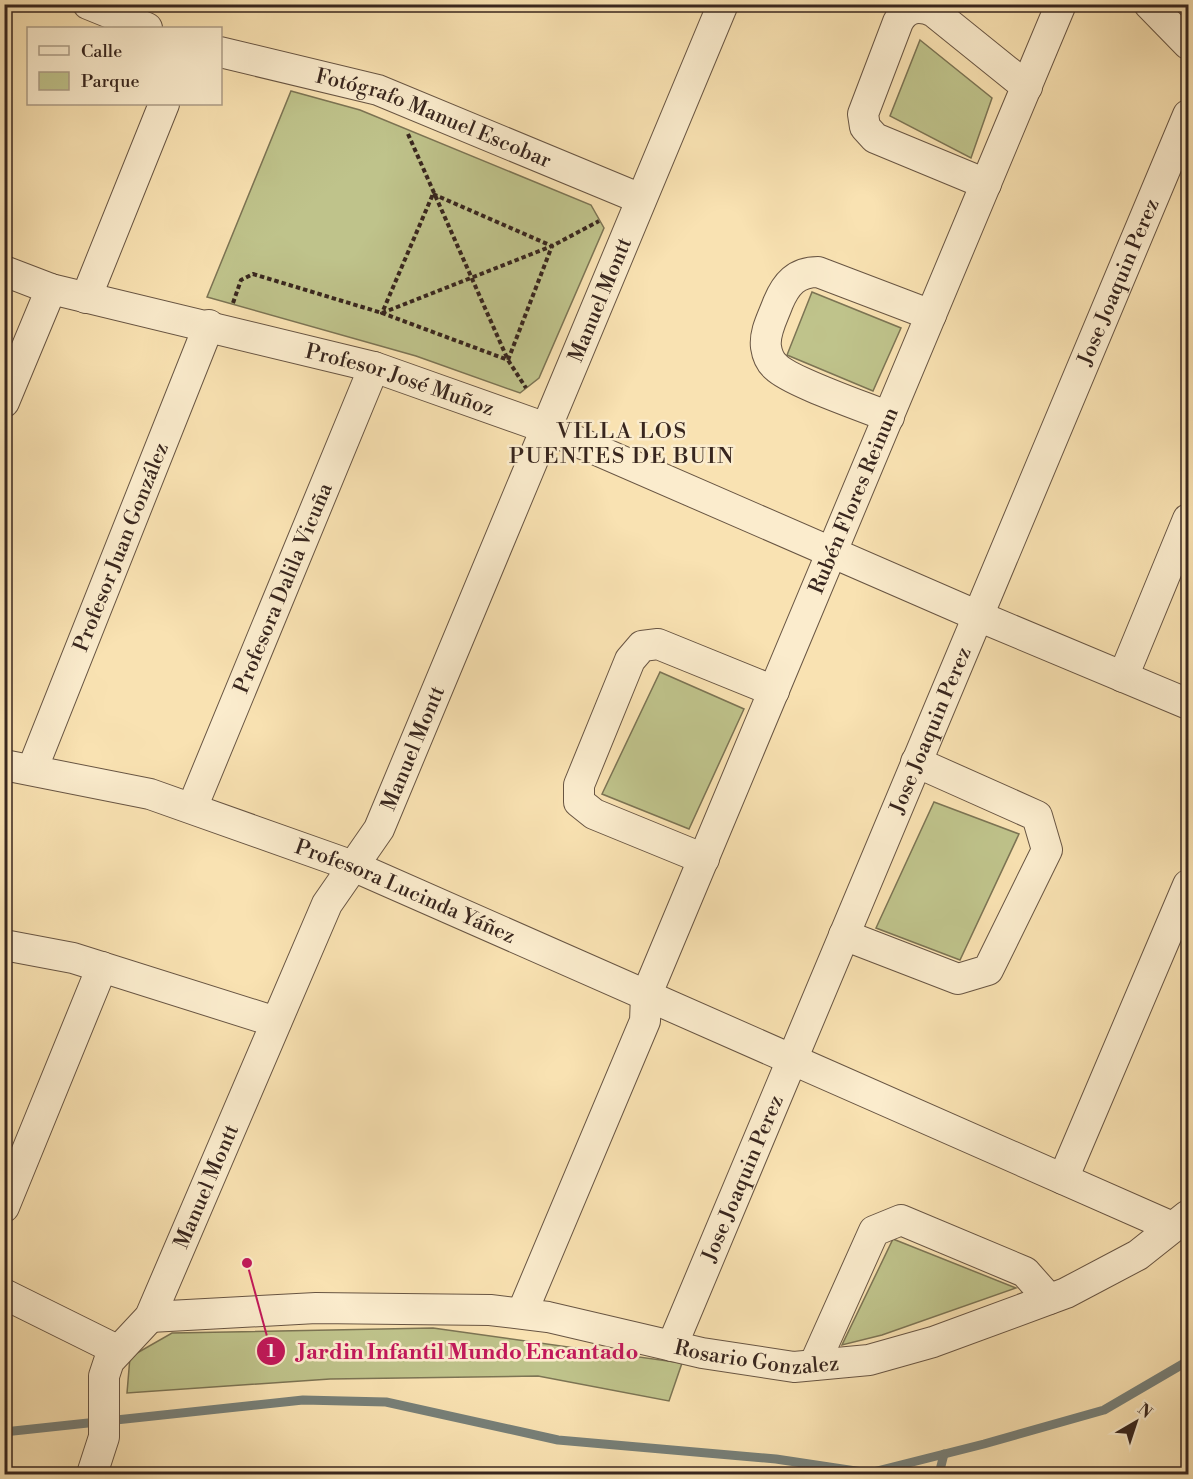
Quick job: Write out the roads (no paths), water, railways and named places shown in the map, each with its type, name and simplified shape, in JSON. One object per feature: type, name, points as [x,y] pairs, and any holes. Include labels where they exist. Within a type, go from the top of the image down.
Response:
[{"type":"street","points":[[88,4],[145,27]]},
{"type":"street","name":"Rubén Flores Reinun","points":[[522,1313],[645,1021],[646,996],[1061,4]]},
{"type":"street","points":[[1149,4],[1188,44]]},
{"type":"street","name":"Manuel Montt","points":[[111,1363],[150,1317],[327,904],[379,829],[534,423],[628,193],[716,7]]},
{"type":"street","points":[[986,184],[875,138],[865,127],[865,107],[898,22],[906,11],[920,7],[934,12],[1027,87]]},
{"type":"street","name":"Fotógrafo Manuel Escobar","points":[[222,52],[342,80],[392,95],[628,193]]},
{"type":"street","points":[[86,298],[164,105]]},
{"type":"street","name":"Jose Joaquin Perez","points":[[672,1346],[1188,115]]},
{"type":"street","name":"Profesor José Muñoz","points":[[4,271],[51,289],[374,367],[534,423],[978,616],[1188,704]]},
{"type":"street","points":[[889,417],[792,377],[774,366],[765,340],[782,294],[793,279],[809,272],[818,272],[931,315]]},
{"type":"street","points":[[4,402],[51,289]]},
{"type":"street","name":"Profesor Juan González","points":[[18,767],[216,327]]},
{"type":"street","name":"Profesora Dalila Vicuña","points":[[192,808],[374,367]]},
{"type":"street","points":[[1123,677],[1188,519]]},
{"type":"street","points":[[704,860],[594,814],[579,802],[579,785],[630,660],[642,646],[658,644],[774,690]]},
{"type":"street","points":[[844,935],[958,978],[988,970],[1047,850],[1037,816],[916,762]]},
{"type":"street","name":"Profesora Lucinda Yáñez","points":[[18,767],[132,790],[192,808],[352,866],[1063,1179],[1180,1221]]},
{"type":"street","points":[[1063,1179],[1188,885]]},
{"type":"street","points":[[4,945],[73,958],[276,1022]]},
{"type":"street","points":[[4,1208],[102,967]]},
{"type":"street","points":[[814,1365],[873,1231],[902,1220],[1025,1272],[1049,1299]]},
{"type":"street","name":"Rosario Gonzalez","points":[[150,1317],[316,1308],[450,1308],[522,1313],[672,1346],[794,1367],[869,1360],[933,1342],[1049,1299],[1138,1255],[1180,1221]]},
{"type":"street","points":[[4,1294],[111,1363],[104,1437],[92,1474]]},
{"type":"waterway","points":[[4,1432],[303,1400],[386,1402],[558,1440],[776,1459],[869,1473],[1104,1410],[1188,1361]]},
{"type":"waterway","points":[[939,1474],[944,1454]]},
{"type":"place","name":"Jardin Infantil Mundo Encantado","points":[[247,1263]]},
{"type":"district","name":"VILLA LOS PUENTES DE BUIN","points":[[622,443]]}]
